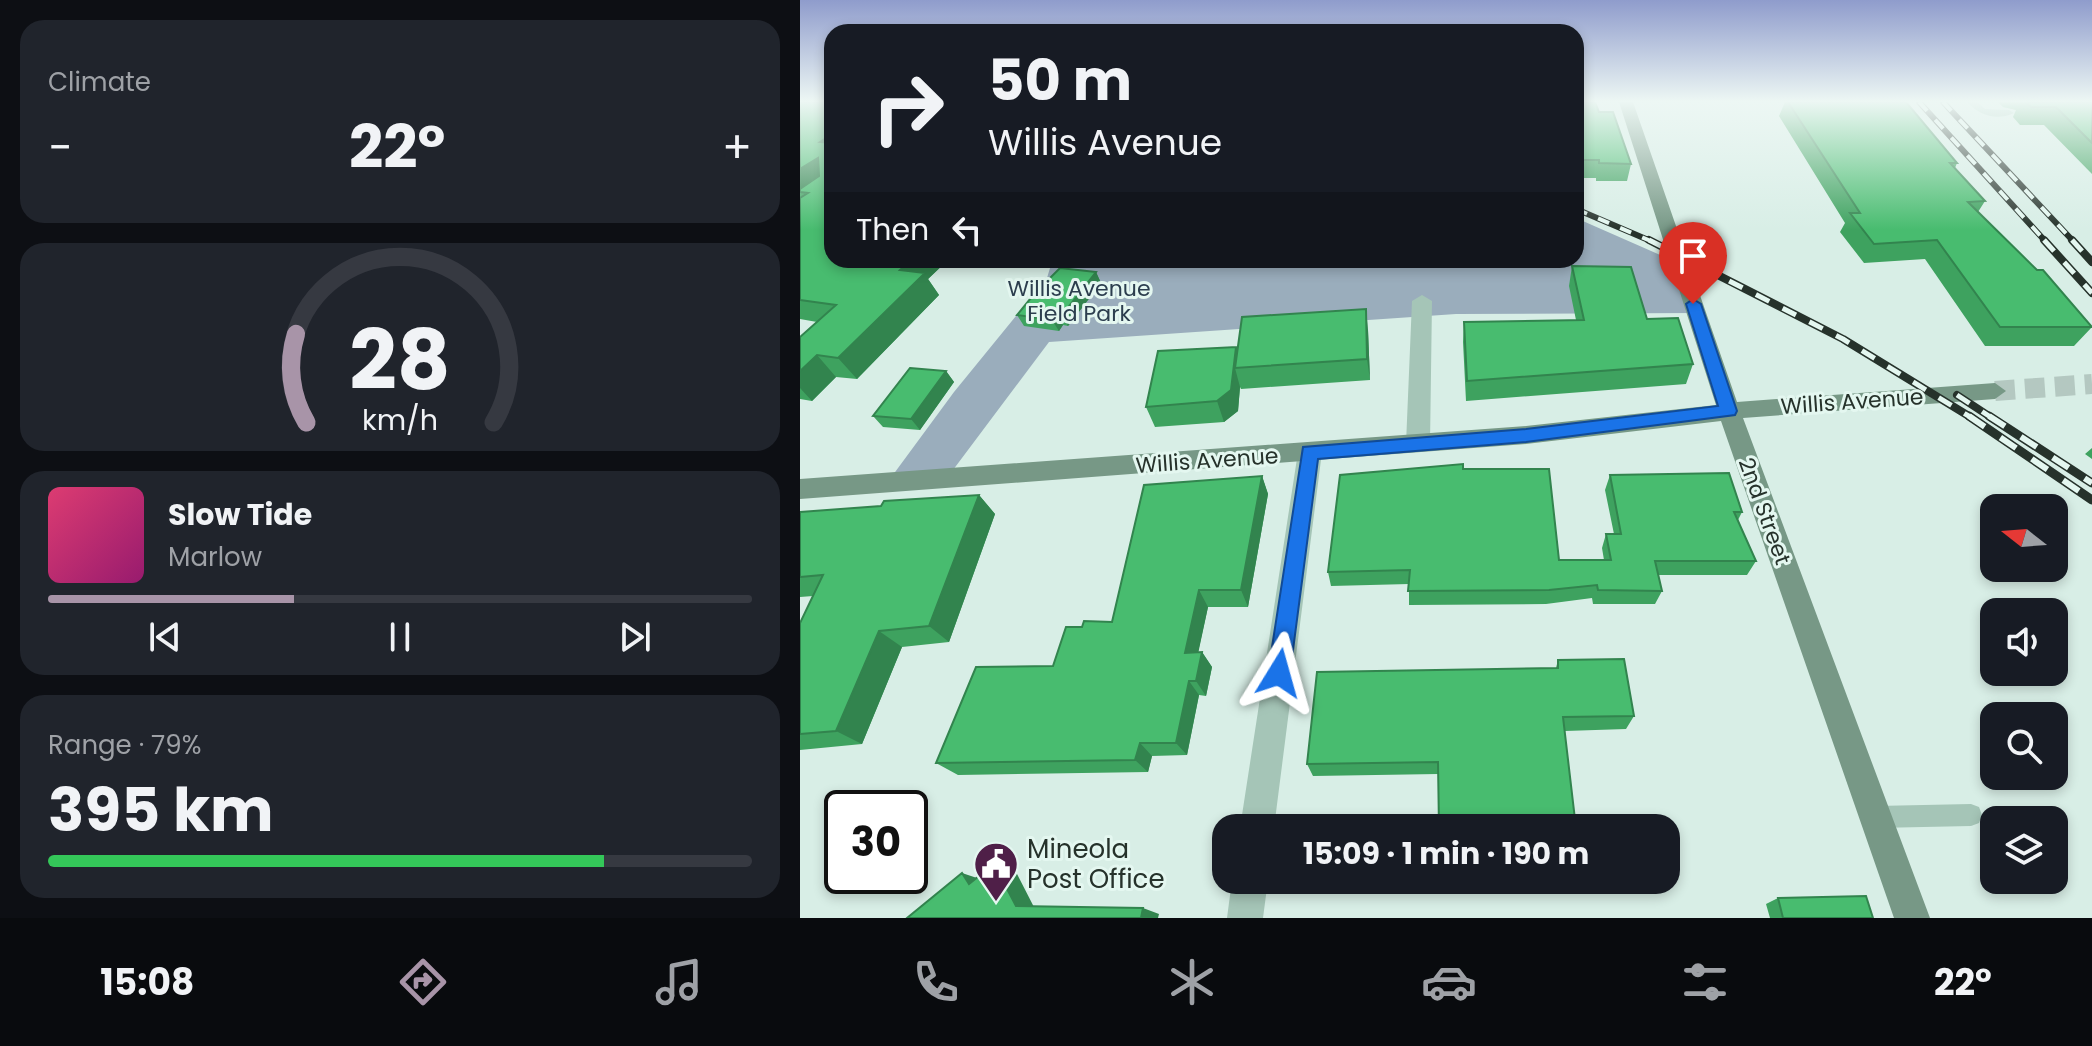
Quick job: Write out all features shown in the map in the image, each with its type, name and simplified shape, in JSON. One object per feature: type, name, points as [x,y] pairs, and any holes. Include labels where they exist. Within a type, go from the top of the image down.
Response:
[{"type":"main road","name":"2nd Street","points":[[1640,145],[1729,411],[1912,918]]},
{"type":"main road","name":"Willis Avenue","points":[[800,489],[1418,444],[1570,431],[1729,411],[1995,391]]},
{"type":"street","points":[[1418,444],[1422,301]]},
{"type":"street","points":[[1259,814],[1310,452]]},
{"type":"street","points":[[1245,918],[1248,894]]},
{"type":"lane","points":[[1876,817],[1971,815]]},
{"type":"green space","name":"Willis Avenue Field Park","points":[[1584,222],[1683,265],[1699,313],[1456,314],[1049,342],[947,478],[887,483],[954,392],[1047,278],[1050,268],[1584,268]]},
{"type":"building","points":[[800,145],[824,145],[824,268],[902,268],[900,270],[925,273],[838,358],[817,355],[800,371],[800,337],[836,305],[800,300],[800,198],[808,193],[800,192],[800,189],[819,176],[818,158],[800,169]]},
{"type":"building","points":[[1584,145],[1624,145],[1631,164],[1599,163],[1599,160],[1584,160]]},
{"type":"building","points":[[1816,145],[1942,145],[1957,163],[1950,163],[1985,201],[1968,202],[2037,270],[2043,270],[2092,327],[2000,327],[1937,240],[1874,244],[1850,213],[1860,213]]},
{"type":"building","points":[[1631,267],[1647,319],[1678,318],[1693,364],[1467,381],[1464,322],[1584,320],[1572,268]]},
{"type":"building","points":[[1060,268],[1096,272],[1062,315],[1057,314],[1052,320],[1017,315],[1035,293]]},
{"type":"building","points":[[1366,309],[1367,359],[1235,368],[1242,317]]},
{"type":"building","points":[[1236,347],[1231,390],[1217,401],[1146,407],[1158,351]]},
{"type":"building","points":[[910,368],[946,371],[911,419],[873,416]]},
{"type":"building","points":[[1463,464],[1463,469],[1549,469],[1559,560],[1611,560],[1606,534],[1621,534],[1610,475],[1729,473],[1742,512],[1734,512],[1756,561],[1655,561],[1662,591],[1598,590],[1597,585],[1549,590],[1408,591],[1410,570],[1328,572],[1340,475]]},
{"type":"building","points":[[1262,476],[1241,590],[1199,590],[1185,653],[1202,652],[1196,681],[1189,681],[1176,743],[1140,743],[1135,760],[936,763],[976,667],[1053,666],[1066,627],[1082,627],[1084,621],[1112,622],[1144,485]]},
{"type":"building","points":[[979,495],[929,626],[879,631],[836,731],[800,734],[800,623],[823,575],[800,577],[800,512],[881,506],[884,501]]},
{"type":"building","points":[[1624,659],[1634,716],[1563,717],[1574,814],[1439,814],[1438,762],[1307,764],[1317,672],[1558,668],[1558,660]]},
{"type":"building","points":[[994,864],[1016,906],[1143,908],[1141,918],[907,918],[962,873],[969,884]]},
{"type":"building","points":[[1866,896],[1873,918],[1783,918],[1778,898]]},
{"type":"tunnel","points":[[1995,391],[2092,384]]},
{"type":"railway","points":[[1958,145],[2046,242]]},
{"type":"railway","points":[[1983,145],[2074,242]]},
{"type":"railway","points":[[1584,212],[1652,242]]},
{"type":"railway","points":[[2044,240],[2092,293]]},
{"type":"railway","points":[[2072,240],[2092,262]]},
{"type":"railway","points":[[1652,242],[1843,339],[1971,418]]},
{"type":"railway","points":[[1957,395],[1992,418]]},
{"type":"railway","points":[[1989,416],[2092,483]]},
{"type":"railway","points":[[1971,418],[2092,500]]},
{"type":"place","name":"Mineola Post Office","points":[[996,903]]},
{"type":"route","points":[[1279,673],[1310,452],[1570,431],[1729,411],[1693,304]]}]
